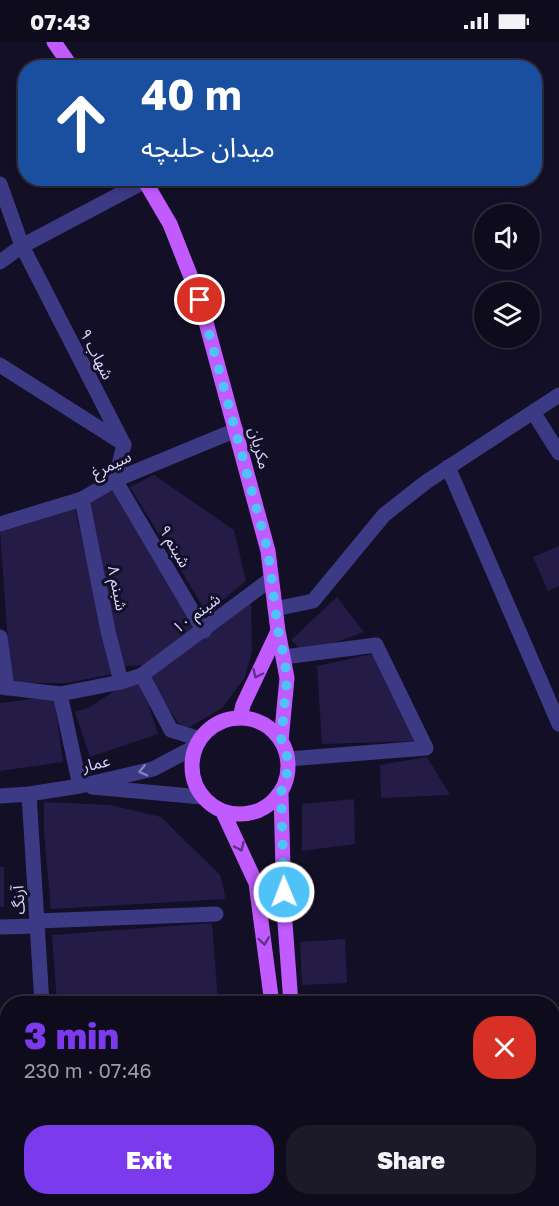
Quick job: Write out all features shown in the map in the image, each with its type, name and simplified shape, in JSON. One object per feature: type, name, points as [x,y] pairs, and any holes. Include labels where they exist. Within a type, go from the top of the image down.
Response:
[{"type":"main road","points":[[54,42],[66,60]]},
{"type":"main road","name":"مکریان","points":[[148,186],[170,224],[200,300],[268,551],[274,609],[287,678],[281,741]]},
{"type":"main road","points":[[240,718],[243,705],[278,630]]},
{"type":"main road","points":[[281,792],[270,804],[256,812],[240,815],[223,812],[212,806],[202,797],[191,773],[192,759],[198,743],[210,728],[224,720],[240,718],[256,720],[270,729],[281,741],[288,759],[288,770],[281,792],[284,909],[290,996]]},
{"type":"main road","points":[[223,812],[256,883],[271,996]]},
{"type":"street","name":"شهاب ۹","points":[[0,184],[22,246],[124,445]]},
{"type":"street","points":[[0,262],[22,246],[133,186]]},
{"type":"street","points":[[0,365],[124,445],[116,480]]},
{"type":"street","points":[[274,609],[313,602],[384,515],[448,467],[559,395]]},
{"type":"street","points":[[533,412],[559,453]]},
{"type":"street","name":"سیمرغ","points":[[0,524],[82,499],[116,480],[236,430]]},
{"type":"street","points":[[448,467],[559,724]]},
{"type":"street","name":"شبنم ۹","points":[[116,480],[204,630]]},
{"type":"street","name":"شبنم ۸","points":[[82,499],[108,631],[121,682]]},
{"type":"street","name":"شبنم ۱۰","points":[[3,687],[60,694],[121,682],[142,675],[272,579]]},
{"type":"street","points":[[0,637],[3,687]]},
{"type":"street","points":[[284,657],[376,645],[426,747],[288,759]]},
{"type":"street","points":[[142,675],[171,730],[198,743]]},
{"type":"street","points":[[60,694],[80,786],[202,797]]},
{"type":"street","name":"عمار","points":[[0,796],[80,786],[153,769],[198,743]]},
{"type":"street","name":"آرنگ","points":[[29,794],[42,996]]},
{"type":"street","points":[[0,927],[216,914]]},
{"type":"building","points":[[154,475],[234,530],[246,581],[207,613],[130,487]]},
{"type":"building","points":[[114,486],[198,628],[147,665],[121,666],[87,505]]},
{"type":"building","points":[[75,509],[113,674],[67,683],[11,683],[0,532]]},
{"type":"building","points":[[559,546],[559,586],[548,591],[533,557]]},
{"type":"building","points":[[337,597],[364,632],[322,647],[308,658],[291,640]]},
{"type":"building","points":[[251,600],[252,651],[245,677],[222,708],[188,728],[179,724],[144,673]]},
{"type":"building","points":[[377,653],[417,741],[322,744],[317,666]]},
{"type":"building","points":[[141,682],[158,734],[90,757],[75,712],[90,707],[114,691]]},
{"type":"building","points":[[54,696],[63,762],[0,771],[0,703]]},
{"type":"building","points":[[427,757],[450,795],[381,798],[380,765]]},
{"type":"building","points":[[354,799],[355,844],[302,851],[302,804]]},
{"type":"building","points":[[44,802],[110,805],[161,817],[220,875],[226,899],[51,909],[44,831]]},
{"type":"building","points":[[0,867],[4,867],[4,907],[0,907]]},
{"type":"building","points":[[212,923],[218,996],[56,996],[52,935]]},
{"type":"building","points":[[345,939],[347,983],[302,985],[300,942]]},
{"type":"route","points":[[200,300],[268,551],[274,609],[287,678],[281,741],[288,759],[286,781],[281,792],[284,892]]}]
